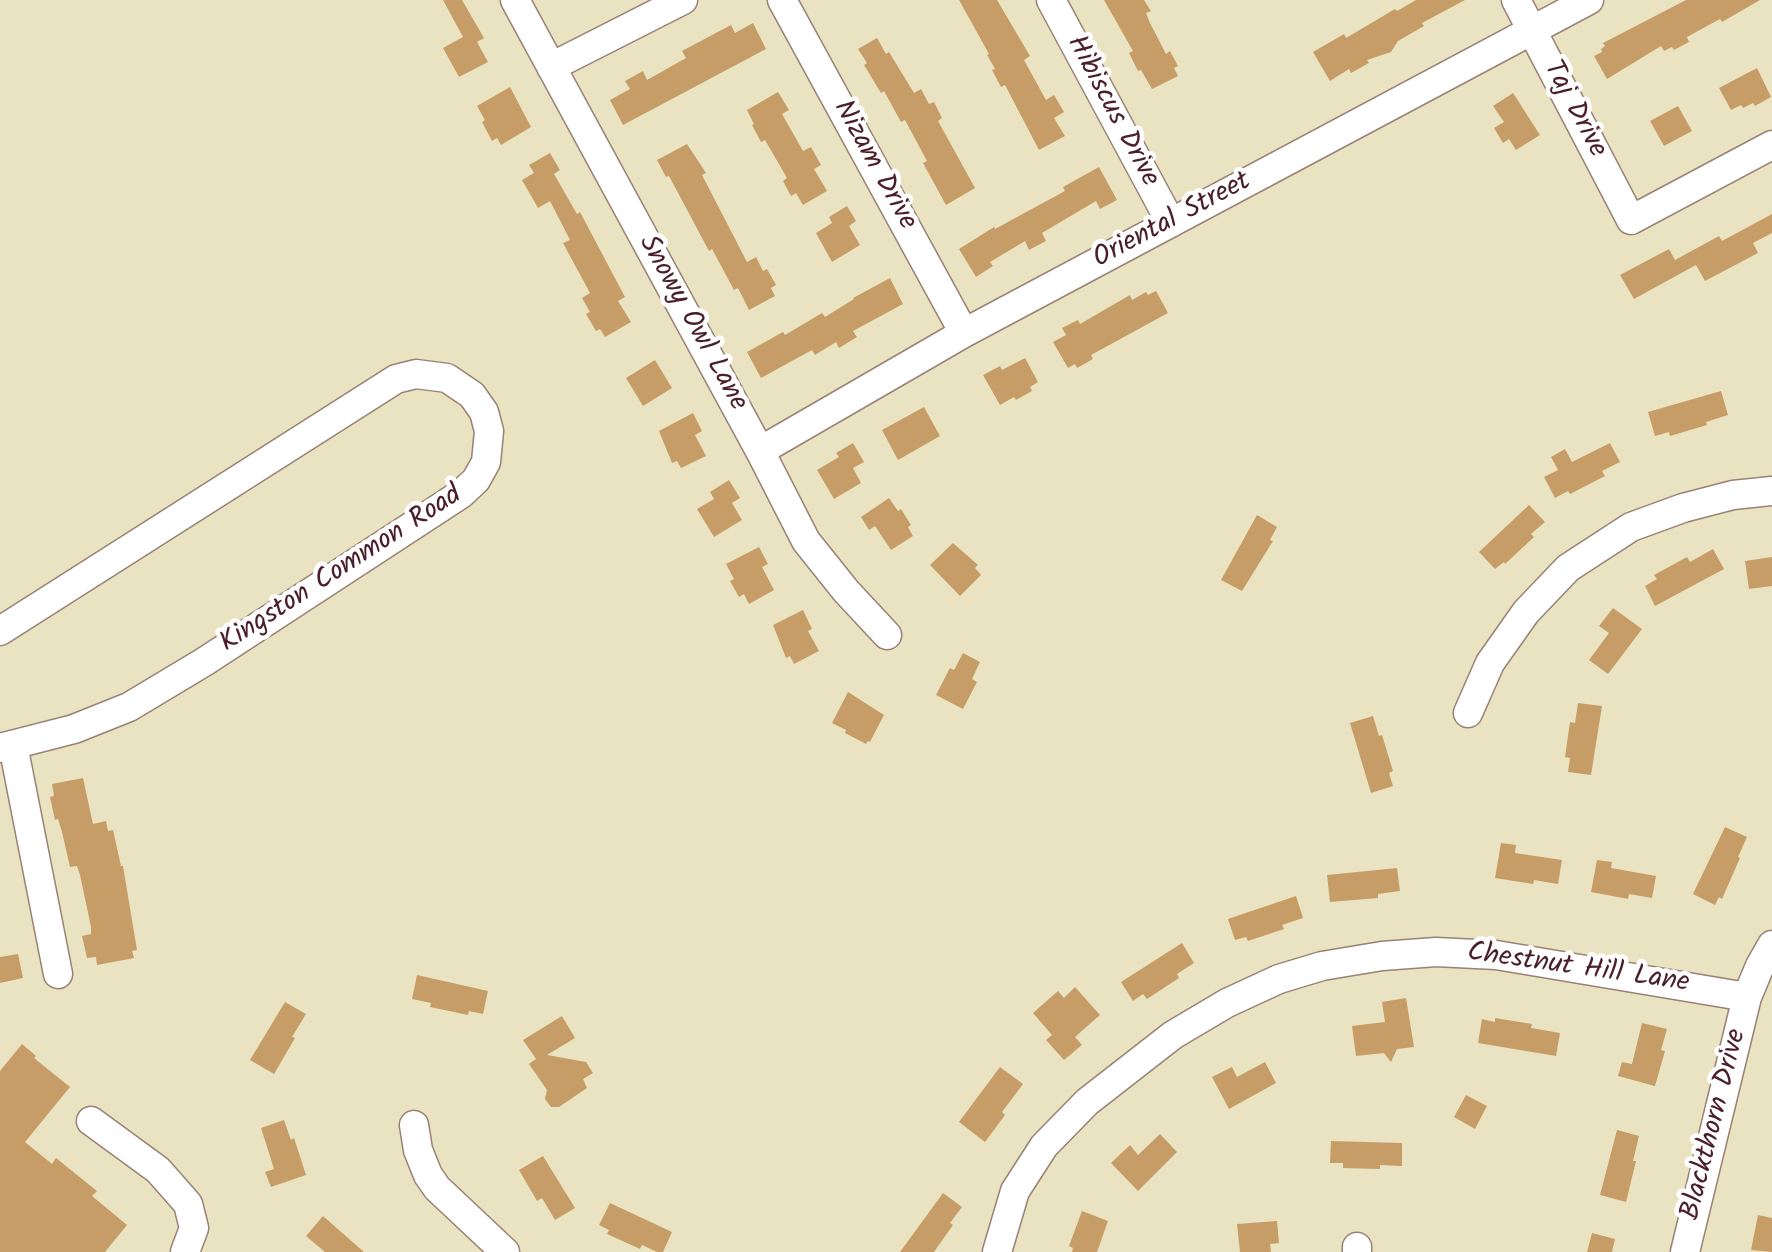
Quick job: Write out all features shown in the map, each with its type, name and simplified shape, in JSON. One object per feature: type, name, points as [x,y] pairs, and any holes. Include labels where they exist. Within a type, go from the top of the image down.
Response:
[{"type":"street","name":"Snowy Owl Lane","points":[[516,0],[806,541],[887,635]]},
{"type":"street","points":[[551,67],[682,0]]},
{"type":"street","name":"Nizam Drive","points":[[782,0],[964,333]]},
{"type":"street","name":"Hibiscus Drive","points":[[1051,0],[1171,223]]},
{"type":"street","name":"Taj Drive","points":[[1516,0],[1631,220],[1772,145]]},
{"type":"street","name":"Oriental Street","points":[[760,451],[964,333],[1588,0]]},
{"type":"street","name":"Kingston Common Road","points":[[1,628],[396,379],[416,374],[446,378],[472,394],[484,412],[490,431],[486,462],[476,480],[461,494],[129,707],[74,729],[7,747]]},
{"type":"street","points":[[1468,714],[1490,663],[1526,612],[1568,568],[1631,528],[1683,508],[1733,494],[1772,491]]},
{"type":"street","points":[[7,747],[58,974]]},
{"type":"street","name":"Blackthorn Drive","points":[[1685,1252],[1747,997],[1772,945]]},
{"type":"street","name":"Chestnut Hill Lane","points":[[997,1252],[1016,1191],[1044,1146],[1087,1102],[1173,1035],[1226,1003],[1279,979],[1322,966],[1382,956],[1456,953],[1496,955],[1747,997]]},
{"type":"street","points":[[91,1121],[158,1170],[188,1204],[194,1228],[185,1252]]},
{"type":"street","points":[[414,1126],[418,1150],[437,1188],[505,1252]]},
{"type":"building","points":[[443,0],[462,0],[484,38],[477,42],[488,62],[459,77],[443,48],[463,37]]},
{"type":"building","points":[[959,0],[997,0],[1030,56],[1024,60],[1046,100],[1054,95],[1064,112],[1054,118],[1065,136],[1039,150],[1005,85],[1001,87],[989,54]]},
{"type":"building","points":[[1104,0],[1144,0],[1151,11],[1146,13],[1150,23],[1166,54],[1170,51],[1178,66],[1174,68],[1178,76],[1152,89],[1138,71],[1129,53],[1133,51]]},
{"type":"building","points":[[1416,0],[1465,0],[1422,23],[1424,26],[1398,41],[1391,52],[1367,60],[1369,63],[1330,81],[1313,52]]},
{"type":"building","points":[[1686,0],[1760,0],[1687,37],[1689,42],[1674,50],[1672,47],[1664,51],[1661,46],[1607,79],[1594,56],[1602,52],[1603,43]]},
{"type":"building","points":[[753,23],[766,49],[623,125],[610,100],[630,89],[625,81],[643,71],[647,80],[686,58],[682,51],[731,25],[735,33]]},
{"type":"building","points":[[877,38],[914,93],[921,89],[929,104],[934,102],[942,118],[938,121],[975,188],[946,205],[905,120],[901,122],[864,65],[867,63],[858,49]]},
{"type":"building","points":[[1757,68],[1771,97],[1755,106],[1741,105],[1731,110],[1719,88]]},
{"type":"building","points":[[510,87],[531,127],[501,145],[497,138],[492,141],[477,106]]},
{"type":"building","points":[[778,92],[789,110],[782,114],[803,151],[811,147],[821,165],[814,169],[827,191],[803,205],[796,193],[791,196],[783,181],[787,178],[765,140],[761,142],[747,110]]},
{"type":"building","points":[[1513,93],[1540,135],[1516,150],[1509,139],[1503,143],[1494,128],[1504,122],[1493,106]]},
{"type":"building","points":[[1678,106],[1692,131],[1664,146],[1650,121]]},
{"type":"building","points":[[687,144],[706,173],[702,175],[747,262],[756,257],[776,285],[771,288],[775,296],[749,310],[712,249],[709,251],[657,160]]},
{"type":"building","points":[[550,153],[560,170],[554,174],[577,214],[580,212],[625,297],[618,301],[631,322],[605,337],[600,329],[596,331],[586,314],[590,312],[582,298],[590,293],[563,243],[570,240],[550,201],[538,208],[522,180],[534,173],[529,165]]},
{"type":"building","points":[[1099,167],[1117,200],[1100,209],[1096,201],[1042,233],[1046,241],[1029,250],[1025,241],[990,262],[993,266],[976,277],[959,249],[1065,191],[1063,187]]},
{"type":"building","points":[[847,206],[856,221],[849,226],[860,245],[832,262],[816,233],[832,223],[829,217]]},
{"type":"building","points":[[1772,214],[1772,233],[1753,243],[1758,253],[1705,281],[1696,265],[1634,299],[1620,275],[1669,249],[1675,260]]},
{"type":"building","points":[[890,278],[903,304],[853,331],[857,337],[839,348],[836,342],[815,355],[812,350],[761,378],[747,352],[822,313],[825,317]]},
{"type":"building","points":[[1156,291],[1168,313],[1091,355],[1093,359],[1077,368],[1075,364],[1068,368],[1053,342],[1066,335],[1062,328],[1078,320],[1080,324],[1130,295],[1132,300]]},
{"type":"building","points":[[1025,358],[1038,382],[1030,387],[1032,391],[1000,405],[983,375]]},
{"type":"building","points":[[655,360],[672,388],[643,406],[626,378]]},
{"type":"building","points":[[1721,391],[1728,415],[1670,436],[1669,432],[1655,436],[1648,412]]},
{"type":"building","points":[[924,407],[940,436],[898,460],[882,430]]},
{"type":"building","points":[[693,413],[702,431],[695,435],[706,456],[681,468],[677,461],[672,463],[659,431]]},
{"type":"building","points":[[853,443],[864,462],[853,468],[861,483],[834,499],[817,470]]},
{"type":"building","points":[[1610,443],[1620,462],[1602,471],[1605,476],[1555,498],[1544,477],[1558,470],[1551,457],[1565,449],[1572,462]]},
{"type":"building","points":[[729,480],[740,498],[732,503],[742,520],[714,537],[697,509],[714,499],[710,492]]},
{"type":"building","points":[[889,498],[898,511],[901,509],[913,536],[891,550],[875,526],[869,530],[861,517]]},
{"type":"building","points":[[1529,505],[1545,522],[1531,534],[1534,537],[1495,569],[1479,552]]},
{"type":"building","points":[[1257,515],[1277,527],[1270,540],[1273,541],[1242,591],[1221,580]]},
{"type":"building","points":[[953,543],[978,565],[975,568],[981,575],[960,596],[930,565]]},
{"type":"building","points":[[759,547],[768,564],[762,567],[774,590],[749,604],[744,594],[739,597],[726,564]]},
{"type":"building","points":[[1713,549],[1724,569],[1655,606],[1645,586],[1657,579],[1654,575],[1687,557],[1690,562]]},
{"type":"building","points":[[1772,557],[1772,586],[1749,589],[1745,561]]},
{"type":"building","points":[[1613,608],[1642,629],[1608,674],[1589,660],[1609,633],[1599,626]]},
{"type":"building","points":[[803,610],[819,651],[794,664],[790,656],[786,658],[773,625]]},
{"type":"building","points":[[963,653],[980,662],[972,679],[977,682],[963,709],[936,695]]},
{"type":"building","points":[[848,692],[884,715],[866,744],[832,723]]},
{"type":"building","points":[[1578,703],[1602,706],[1591,775],[1568,772],[1570,758],[1565,757],[1570,722],[1575,723]]},
{"type":"building","points":[[1373,716],[1393,771],[1389,773],[1393,786],[1371,793],[1350,723]]},
{"type":"building","points":[[83,778],[93,824],[106,821],[108,831],[113,830],[137,950],[132,951],[134,958],[97,965],[96,957],[87,958],[82,936],[91,934],[91,927],[80,875],[77,866],[70,867],[50,797],[54,796],[52,784]]},
{"type":"building","points":[[1725,827],[1747,837],[1722,899],[1719,897],[1715,905],[1693,894]]},
{"type":"building","points":[[1501,843],[1516,845],[1515,853],[1562,860],[1558,884],[1495,878]]},
{"type":"building","points":[[1597,860],[1612,862],[1611,868],[1656,876],[1652,898],[1629,894],[1628,899],[1591,892]]},
{"type":"building","points":[[1397,868],[1400,891],[1378,894],[1378,898],[1330,902],[1327,875]]},
{"type":"building","points":[[1296,896],[1303,918],[1248,941],[1246,937],[1235,940],[1228,919]]},
{"type":"building","points":[[1182,943],[1194,963],[1147,999],[1143,994],[1133,1001],[1121,982]]},
{"type":"building","points":[[18,954],[23,978],[0,983],[0,957]]},
{"type":"building","points":[[417,975],[488,991],[483,1014],[430,1007],[431,1003],[412,999]]},
{"type":"building","points":[[1075,987],[1100,1015],[1075,1037],[1082,1045],[1064,1060],[1046,1040],[1052,1035],[1033,1013],[1058,991],[1064,998]]},
{"type":"building","points":[[1406,998],[1414,1047],[1397,1049],[1391,1062],[1384,1053],[1356,1056],[1352,1026],[1385,1022],[1382,1002]]},
{"type":"building","points":[[285,1002],[306,1014],[274,1074],[250,1060]]},
{"type":"building","points":[[562,1016],[575,1038],[547,1055],[586,1062],[593,1073],[583,1079],[587,1088],[559,1107],[551,1107],[545,1099],[547,1090],[529,1064],[536,1059],[523,1040]]},
{"type":"building","points":[[1495,1018],[1560,1033],[1556,1056],[1478,1043],[1482,1019],[1495,1022]]},
{"type":"building","points":[[1642,1023],[1667,1029],[1655,1086],[1618,1076],[1622,1062],[1632,1064]]},
{"type":"building","points":[[22,1044],[70,1087],[25,1142],[52,1164],[56,1158],[97,1191],[92,1196],[127,1225],[105,1252],[0,1252],[0,1071]]},
{"type":"building","points":[[1265,1062],[1276,1083],[1229,1109],[1212,1077],[1232,1067],[1237,1077]]},
{"type":"building","points":[[1000,1067],[1023,1084],[985,1142],[959,1122]]},
{"type":"building","points":[[1466,1095],[1487,1106],[1475,1129],[1454,1117]]},
{"type":"building","points":[[284,1120],[306,1175],[271,1187],[265,1172],[274,1169],[261,1128]]},
{"type":"building","points":[[1617,1130],[1639,1136],[1626,1202],[1600,1195]]},
{"type":"building","points":[[1160,1134],[1177,1152],[1138,1191],[1111,1163],[1130,1145],[1138,1155]]},
{"type":"building","points":[[1331,1141],[1402,1143],[1402,1166],[1343,1168],[1343,1163],[1330,1163]]},
{"type":"building","points":[[543,1156],[575,1208],[555,1220],[542,1198],[537,1201],[519,1170]]},
{"type":"building","points":[[943,1193],[962,1207],[934,1252],[900,1252]]},
{"type":"building","points":[[610,1203],[672,1232],[663,1252],[642,1245],[640,1249],[607,1234],[609,1230],[599,1225]]},
{"type":"building","points":[[1082,1211],[1108,1221],[1097,1252],[1072,1252],[1069,1246]]},
{"type":"building","points":[[1758,1215],[1772,1218],[1772,1252],[1751,1250]]},
{"type":"building","points":[[323,1216],[364,1252],[325,1252],[306,1236]]},
{"type":"building","points":[[1277,1221],[1279,1243],[1270,1244],[1271,1252],[1240,1252],[1237,1224]]},
{"type":"building","points":[[1592,1233],[1615,1239],[1612,1252],[1587,1252]]}]
